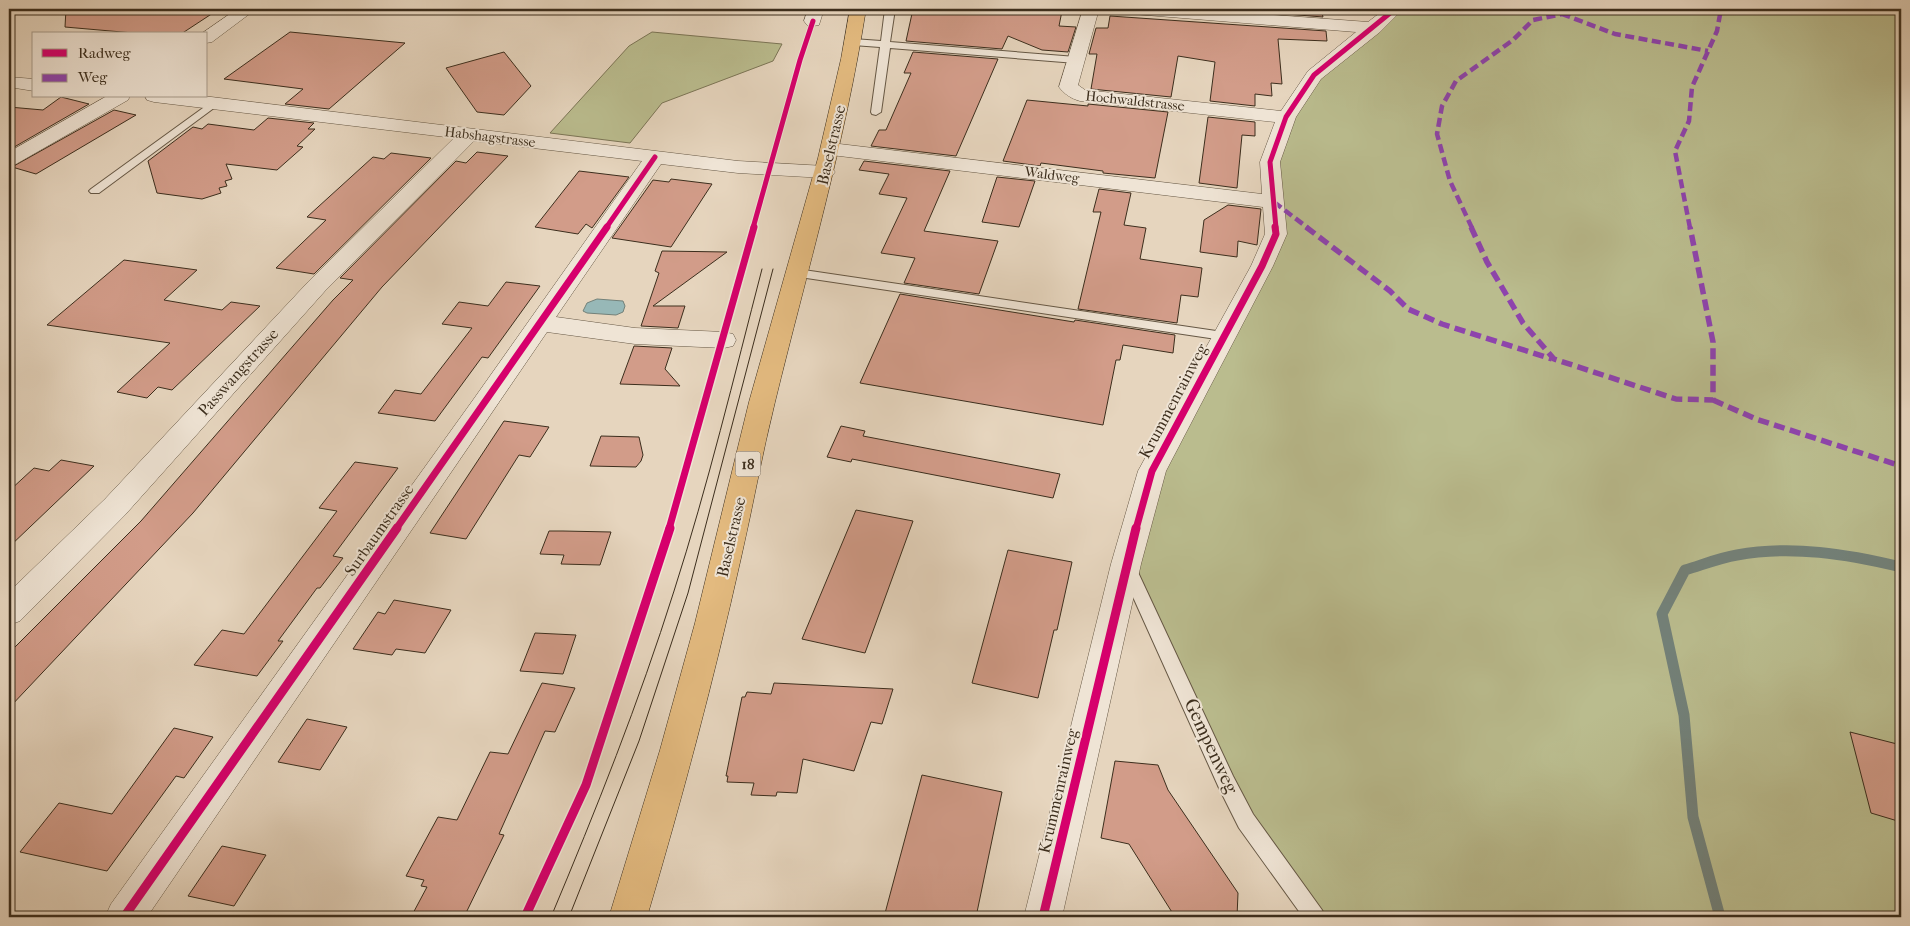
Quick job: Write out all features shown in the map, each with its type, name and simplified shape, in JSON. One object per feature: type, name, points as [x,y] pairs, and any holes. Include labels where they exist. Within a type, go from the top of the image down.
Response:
[{"type":"main road","name":"Baselstrasse","points":[[628,917],[659,817],[716,600],[762,404],[828,160],[853,42],[858,9]]},
{"type":"street","points":[[208,37],[248,9]]},
{"type":"street","name":"Hochwaldstrasse","points":[[1091,9],[1068,87],[1080,95],[1286,117]]},
{"type":"street","points":[[1133,9],[1374,28]]},
{"type":"street","name":"Krummenrainweg","points":[[1043,917],[1126,564],[1152,471],[1262,266],[1276,234],[1270,162],[1286,117],[1314,75],[1395,9]]},
{"type":"street","points":[[9,82],[32,84]]},
{"type":"street","points":[[9,160],[118,98]]},
{"type":"street","name":"Habshagstrasse","points":[[171,98],[738,167],[828,160]]},
{"type":"street","name":"Passwangstrasse","points":[[9,612],[115,507],[317,286],[470,134]]},
{"type":"street","name":"Surbaumstrasse","points":[[124,917],[655,157]]},
{"type":"street","name":"Waldweg","points":[[828,160],[1274,202]]},
{"type":"street","points":[[540,323],[635,336],[724,340]]},
{"type":"lane","points":[[876,112],[890,9]]},
{"type":"lane","points":[[853,42],[1076,60]]},
{"type":"lane","points":[[95,191],[214,103]]},
{"type":"lane","points":[[797,273],[1223,336]]},
{"type":"lane","name":"Gempenweg","points":[[1126,564],[1226,782],[1246,820],[1315,917]]},
{"type":"green space","points":[[1395,9],[1901,9],[1901,917],[1315,917],[1246,821],[1126,564],[1152,471],[1276,234],[1270,162],[1314,75]]},
{"type":"green space","points":[[652,32],[782,44],[773,61],[662,103],[630,143],[550,133],[629,46]]},
{"type":"water","points":[[597,299],[623,301],[625,306],[623,312],[616,315],[587,313],[583,311],[587,303]]},
{"type":"building","points":[[66,9],[171,9],[213,13],[184,32],[122,32],[65,27]]},
{"type":"building","points":[[913,9],[1026,9],[1062,11],[1059,26],[1076,27],[1068,52],[1042,50],[1008,36],[1002,49],[906,41]]},
{"type":"building","points":[[1249,9],[1321,9],[1323,17],[1249,11]]},
{"type":"building","points":[[1110,16],[1326,31],[1327,41],[1278,39],[1282,84],[1271,83],[1272,96],[1255,94],[1255,106],[1210,101],[1215,62],[1178,56],[1171,97],[1091,89],[1097,54],[1089,54],[1096,28],[1108,28]]},
{"type":"building","points":[[290,32],[405,43],[329,109],[285,104],[303,89],[224,79]]},
{"type":"building","points":[[504,52],[531,86],[504,115],[477,112],[446,68]]},
{"type":"building","points":[[913,52],[998,59],[956,156],[871,146],[879,130],[886,130],[911,73],[904,73]]},
{"type":"building","points":[[60,98],[89,104],[9,150],[9,107],[43,110]]},
{"type":"building","points":[[1027,100],[1168,112],[1155,178],[1103,173],[1103,171],[1041,163],[1040,166],[1003,161]]},
{"type":"building","points":[[114,110],[136,115],[36,174],[12,167]]},
{"type":"building","points":[[1208,117],[1255,122],[1255,136],[1242,135],[1237,188],[1199,183]]},
{"type":"building","points":[[268,118],[314,123],[308,129],[315,129],[297,146],[303,147],[277,170],[226,164],[232,179],[225,181],[227,186],[219,188],[221,193],[202,199],[157,193],[148,161],[193,127],[202,129],[208,124],[254,130]]},
{"type":"building","points":[[477,152],[508,156],[382,287],[193,513],[9,708],[9,653],[141,521],[333,300],[353,280],[340,278],[456,161],[466,163]]},
{"type":"building","points":[[391,153],[431,158],[314,274],[276,268],[326,220],[307,217],[373,157],[384,159]]},
{"type":"building","points":[[864,161],[950,171],[924,231],[998,241],[979,294],[904,283],[915,258],[881,253],[907,198],[879,194],[889,174],[859,170]]},
{"type":"building","points":[[579,171],[629,177],[592,228],[586,224],[578,234],[535,227]]},
{"type":"building","points":[[997,177],[1035,181],[1019,227],[982,222]]},
{"type":"building","points":[[671,179],[712,184],[671,247],[612,238],[653,180],[669,182]]},
{"type":"building","points":[[1099,189],[1131,193],[1124,225],[1146,228],[1140,259],[1202,268],[1198,297],[1181,295],[1177,323],[1078,309],[1101,212],[1093,212]]},
{"type":"building","points":[[1228,205],[1261,209],[1257,245],[1238,241],[1237,257],[1200,252],[1204,220]]},
{"type":"building","points":[[662,251],[727,252],[653,306],[685,306],[678,328],[641,326],[659,273],[655,271]]},
{"type":"building","points":[[124,260],[197,270],[164,300],[222,310],[231,302],[260,306],[172,390],[158,387],[147,398],[117,392],[170,343],[47,325]]},
{"type":"building","points":[[506,282],[540,286],[488,358],[482,357],[435,421],[378,413],[395,390],[421,394],[472,328],[442,324],[459,302],[488,306]]},
{"type":"building","points":[[900,294],[1074,322],[1075,320],[1175,335],[1173,353],[1123,345],[1120,360],[1116,360],[1103,425],[860,383]]},
{"type":"building","points":[[634,346],[672,348],[665,369],[680,386],[620,384]]},
{"type":"building","points":[[504,421],[549,427],[530,457],[519,455],[466,539],[430,533]]},
{"type":"building","points":[[841,426],[865,431],[863,436],[1060,474],[1053,498],[852,459],[851,462],[827,457]]},
{"type":"building","points":[[601,436],[639,437],[643,455],[641,461],[636,467],[590,466]]},
{"type":"building","points":[[61,460],[94,466],[9,547],[9,491],[34,468],[49,471]]},
{"type":"building","points":[[355,462],[398,468],[333,556],[343,558],[320,588],[317,588],[278,641],[283,641],[257,676],[194,665],[222,630],[244,634],[337,511],[319,508]]},
{"type":"building","points":[[856,510],[913,521],[865,653],[802,639]]},
{"type":"building","points":[[549,531],[611,532],[600,565],[561,564],[564,555],[540,554]]},
{"type":"building","points":[[1008,550],[1072,562],[1057,630],[1054,630],[1038,698],[972,683]]},
{"type":"building","points":[[394,600],[451,610],[425,653],[396,649],[392,655],[353,649],[378,612],[385,614]]},
{"type":"building","points":[[535,633],[576,635],[563,674],[520,671]]},
{"type":"building","points":[[542,683],[575,688],[555,732],[545,731],[499,834],[504,835],[464,917],[411,917],[427,887],[421,886],[424,880],[406,876],[438,817],[457,820],[490,752],[508,754]]},
{"type":"building","points":[[774,683],[893,689],[882,724],[871,722],[854,771],[803,759],[797,793],[777,792],[776,796],[751,795],[754,783],[727,782],[728,776],[726,776],[742,697],[745,697],[747,692],[771,694]]},
{"type":"building","points":[[307,719],[347,727],[320,770],[278,762]]},
{"type":"building","points":[[174,728],[213,737],[184,778],[176,776],[107,871],[20,852],[59,803],[112,814]]},
{"type":"building","points":[[1850,732],[1901,745],[1901,822],[1871,813]]},
{"type":"building","points":[[1115,761],[1158,765],[1168,790],[1238,893],[1237,917],[1175,917],[1129,844],[1101,838]]},
{"type":"building","points":[[922,775],[1002,792],[976,917],[884,917]]},
{"type":"building","points":[[222,846],[266,855],[234,906],[188,896]]},
{"type":"waterway","points":[[1720,917],[1693,817],[1684,715],[1662,614],[1685,570],[1730,556],[1778,551],[1819,552],[1901,567]]},
{"type":"tram line","points":[[551,917],[616,756],[661,632],[709,471],[762,269]]},
{"type":"tram line","points":[[569,917],[639,741],[688,593],[773,269]]},
{"type":"marked path","points":[[1549,9],[1615,34],[1708,51]]},
{"type":"marked path","points":[[1587,9],[1533,20],[1513,40],[1456,81],[1442,106],[1437,134],[1450,181],[1487,262],[1523,323],[1554,359],[1676,399],[1713,400],[1713,342],[1675,151],[1689,121],[1692,87],[1717,31],[1721,9]]},
{"type":"marked path","points":[[1274,202],[1390,291],[1408,309],[1442,324],[1552,359]]},
{"type":"marked path","points":[[1713,400],[1756,419],[1901,466]]},
{"type":"cycle path","points":[[1043,917],[1126,564],[1152,471],[1262,266],[1276,234],[1270,162],[1286,117],[1314,75],[1395,9]]},
{"type":"cycle path","points":[[525,917],[586,785],[672,520],[800,60],[813,21]]},
{"type":"cycle path","points":[[124,917],[655,157]]}]
